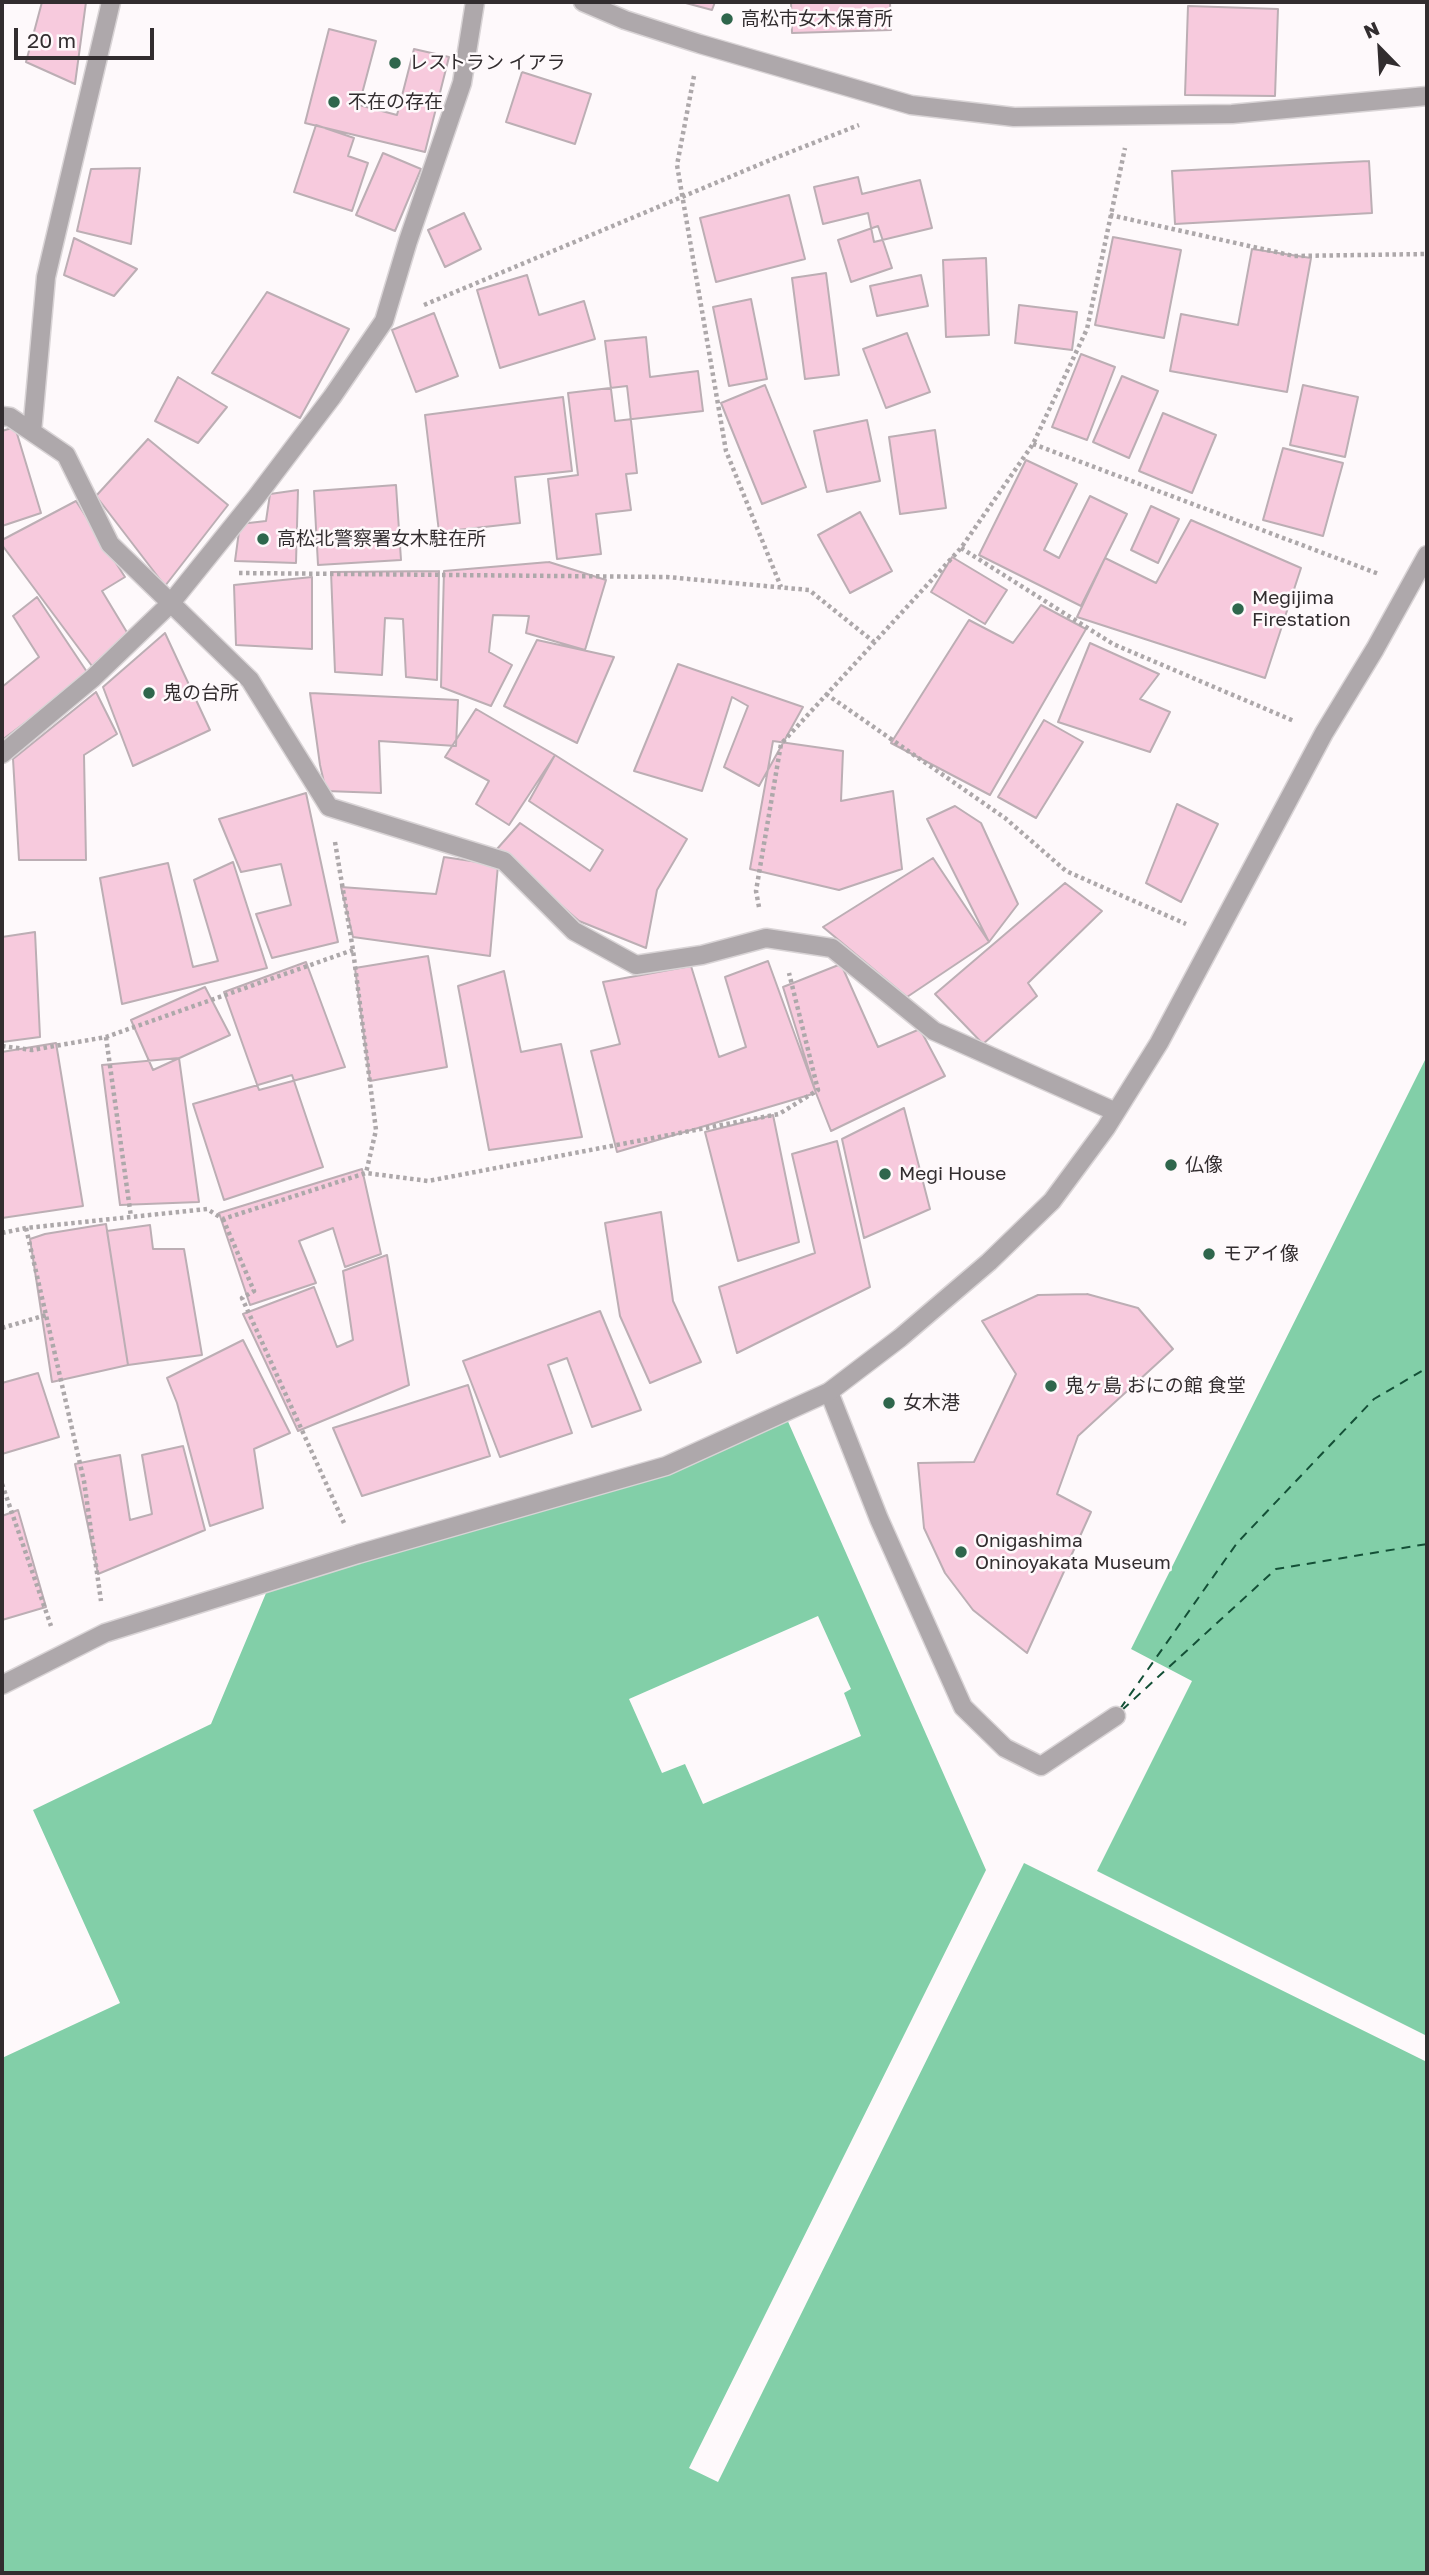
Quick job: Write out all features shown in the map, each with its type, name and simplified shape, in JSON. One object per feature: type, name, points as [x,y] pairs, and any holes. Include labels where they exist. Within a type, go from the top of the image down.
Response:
[{"type":"street","points":[[32,432],[46,277],[111,2]]},
{"type":"street","points":[[2,754],[93,678],[170,604],[323,408],[384,321],[408,241],[462,83],[475,2]]},
{"type":"street","points":[[583,2],[625,20],[700,44],[911,105],[1014,117],[1232,114],[1427,96]]},
{"type":"street","points":[[2,416],[10,417],[66,455],[110,544],[250,680],[329,807],[504,861],[574,931],[636,965],[702,955],[774,939],[832,948],[934,1031],[1116,1112]]},
{"type":"street","points":[[2,1685],[105,1633],[358,1554],[666,1466],[829,1392],[900,1338],[989,1262],[1052,1200],[1116,1112],[1158,1043],[1324,733],[1427,555]]},
{"type":"street","points":[[829,1392],[878,1519],[963,1707],[1005,1748],[1041,1766],[1116,1716]]},
{"type":"path","points":[[700,44],[677,166],[726,451],[780,587]]},
{"type":"path","points":[[384,321],[775,158],[911,105]]},
{"type":"path","points":[[223,1219],[366,1173],[428,1181],[779,1114],[818,1090],[774,939],[756,891],[781,744],[961,548],[1033,444],[1087,329],[1133,116]]},
{"type":"path","points":[[1110,215],[1294,256],[1427,254]]},
{"type":"path","points":[[1033,444],[1410,586]]},
{"type":"path","points":[[961,548],[1113,644],[1324,733]]},
{"type":"path","points":[[196,572],[667,577],[780,587],[809,590],[874,642]]},
{"type":"path","points":[[826,694],[1005,818],[1066,871],[1214,937]]},
{"type":"path","points":[[329,807],[353,950],[376,1130],[366,1173]]},
{"type":"path","points":[[2,1046],[32,1050],[106,1037],[353,950]]},
{"type":"path","points":[[106,1037],[131,1217]]},
{"type":"path","points":[[2,1233],[26,1228],[207,1209],[223,1219],[254,1291],[242,1298],[358,1554]]},
{"type":"path","points":[[26,1228],[84,1481],[105,1633]]},
{"type":"path","points":[[2,1328],[46,1315]]},
{"type":"path","points":[[2,1485],[62,1655]]},
{"type":"shaded area","points":[[1427,1056],[1427,2036],[1097,1871],[1192,1681],[1131,1649]]},
{"type":"shaded area","points":[[786,1417],[986,1870],[689,2468],[718,2482],[1024,1863],[1427,2062],[1427,2573],[2,2573],[2,2058],[120,2003],[33,1810],[211,1724],[269,1586],[615,1480]]},
{"type":"pier","points":[[818,1616],[851,1689],[844,1693],[861,1736],[703,1804],[685,1764],[662,1773],[629,1699]]},
{"type":"building","points":[[42,2],[86,2],[75,84],[26,62]]},
{"type":"building","points":[[682,2],[715,2],[712,10]]},
{"type":"building","points":[[791,2],[890,2],[891,30],[792,33]]},
{"type":"building","points":[[1188,6],[1278,9],[1275,96],[1185,95]]},
{"type":"building","points":[[329,29],[376,41],[359,105],[397,115],[414,49],[449,57],[425,152],[305,123]]},
{"type":"building","points":[[522,72],[591,94],[575,144],[506,122]]},
{"type":"building","points":[[316,125],[354,138],[348,156],[368,163],[352,211],[294,192]]},
{"type":"building","points":[[383,153],[421,169],[395,231],[356,215]]},
{"type":"building","points":[[1369,161],[1372,213],[1175,224],[1172,171]]},
{"type":"building","points":[[140,168],[131,244],[77,231],[91,169]]},
{"type":"building","points":[[858,177],[862,194],[920,180],[932,228],[874,242],[868,213],[823,224],[814,187]]},
{"type":"building","points":[[789,195],[805,259],[716,282],[700,218]]},
{"type":"building","points":[[464,213],[481,249],[445,267],[428,230]]},
{"type":"building","points":[[878,226],[892,268],[851,282],[838,240]]},
{"type":"building","points":[[1113,237],[1181,250],[1164,338],[1095,325]]},
{"type":"building","points":[[74,238],[137,269],[114,296],[64,275]]},
{"type":"building","points":[[1252,249],[1311,258],[1287,392],[1170,371],[1181,314],[1238,325]]},
{"type":"building","points":[[986,258],[989,335],[946,337],[943,260]]},
{"type":"building","points":[[826,273],[839,375],[805,379],[792,278]]},
{"type":"building","points":[[527,275],[539,315],[584,301],[595,339],[500,368],[477,290]]},
{"type":"building","points":[[921,275],[928,306],[877,316],[870,286]]},
{"type":"building","points":[[267,292],[349,329],[300,418],[212,373]]},
{"type":"building","points":[[751,299],[767,379],[729,386],[713,307]]},
{"type":"building","points":[[1019,305],[1077,312],[1072,350],[1015,343]]},
{"type":"building","points":[[434,313],[458,376],[416,392],[392,330]]},
{"type":"building","points":[[907,333],[930,392],[886,408],[863,349]]},
{"type":"building","points":[[646,337],[650,377],[698,371],[703,411],[615,421],[605,341]]},
{"type":"building","points":[[1081,354],[1115,367],[1087,440],[1052,427]]},
{"type":"building","points":[[1122,376],[1158,391],[1129,458],[1093,442]]},
{"type":"building","points":[[178,377],[227,407],[198,443],[155,421]]},
{"type":"building","points":[[765,385],[806,487],[762,504],[721,403]]},
{"type":"building","points":[[1303,385],[1358,397],[1345,457],[1290,445]]},
{"type":"building","points":[[627,386],[637,473],[626,474],[631,510],[596,514],[601,554],[557,559],[548,479],[578,475],[568,393]]},
{"type":"building","points":[[563,397],[572,471],[515,477],[520,523],[439,532],[425,415]]},
{"type":"building","points":[[1163,413],[1216,435],[1192,493],[1139,471]]},
{"type":"building","points":[[867,420],[880,481],[827,492],[814,431]]},
{"type":"building","points":[[15,427],[41,513],[2,526],[2,431]]},
{"type":"building","points":[[935,430],[946,508],[900,514],[889,437]]},
{"type":"building","points":[[148,439],[228,505],[165,586],[96,496]]},
{"type":"building","points":[[1283,448],[1343,463],[1323,536],[1263,520]]},
{"type":"building","points":[[1026,460],[1077,484],[1044,550],[1059,558],[1090,496],[1127,514],[1081,606],[979,555]]},
{"type":"building","points":[[396,485],[401,560],[318,565],[314,491]]},
{"type":"building","points":[[298,490],[296,563],[235,561],[240,524],[266,521],[270,494]]},
{"type":"building","points":[[76,501],[125,577],[102,591],[128,634],[92,666],[2,545],[2,540]]},
{"type":"building","points":[[1151,506],[1179,519],[1158,563],[1131,550]]},
{"type":"building","points":[[860,512],[892,571],[850,593],[818,535]]},
{"type":"building","points":[[1191,520],[1301,568],[1265,678],[1077,617],[1105,558],[1156,583]]},
{"type":"building","points":[[952,557],[1007,590],[985,624],[931,592]]},
{"type":"building","points":[[549,562],[606,580],[585,650],[526,633],[529,616],[493,615],[489,652],[512,665],[491,706],[441,687],[444,571]]},
{"type":"building","points":[[439,571],[437,680],[406,677],[403,619],[385,618],[382,675],[335,672],[331,572]]},
{"type":"building","points":[[312,577],[312,649],[236,645],[234,585]]},
{"type":"building","points":[[37,597],[89,675],[2,740],[2,687],[39,657],[13,616]]},
{"type":"building","points":[[1041,605],[1086,629],[990,795],[891,743],[969,620],[1013,643]]},
{"type":"building","points":[[165,633],[210,730],[133,766],[103,687]]},
{"type":"building","points":[[537,640],[614,657],[577,743],[504,706]]},
{"type":"building","points":[[1090,643],[1159,674],[1140,699],[1170,712],[1150,752],[1058,722]]},
{"type":"building","points":[[678,664],[803,707],[759,786],[724,767],[748,706],[732,697],[702,791],[634,771]]},
{"type":"building","points":[[96,692],[117,734],[84,755],[86,860],[19,860],[13,759]]},
{"type":"building","points":[[310,693],[458,700],[456,746],[379,741],[381,793],[326,791]]},
{"type":"building","points":[[476,709],[555,755],[509,825],[476,804],[489,781],[445,757]]},
{"type":"building","points":[[1044,720],[1083,742],[1036,818],[998,797]]},
{"type":"building","points":[[773,741],[843,751],[841,801],[893,791],[902,869],[839,890],[750,869]]},
{"type":"building","points":[[555,755],[687,839],[657,890],[646,948],[579,921],[497,849],[520,823],[590,871],[603,850],[529,801]]},
{"type":"building","points":[[306,793],[338,942],[272,958],[256,914],[291,905],[281,864],[241,872],[219,819]]},
{"type":"building","points":[[1177,804],[1218,824],[1181,902],[1146,883]]},
{"type":"building","points":[[955,806],[981,823],[1018,904],[989,942],[927,819]]},
{"type":"building","points":[[444,857],[498,865],[490,956],[353,937],[341,887],[436,894]]},
{"type":"building","points":[[933,858],[989,942],[907,997],[823,927]]},
{"type":"building","points":[[233,862],[267,968],[122,1004],[100,878],[168,863],[193,967],[218,961],[194,880]]},
{"type":"building","points":[[1065,883],[1102,911],[1028,983],[1037,996],[983,1044],[935,994]]},
{"type":"building","points":[[35,932],[40,1037],[2,1042],[2,937]]},
{"type":"building","points":[[428,956],[447,1067],[370,1081],[355,968]]},
{"type":"building","points":[[768,961],[816,1093],[617,1152],[591,1051],[620,1044],[603,982],[691,966],[719,1057],[746,1047],[725,977]]},
{"type":"building","points":[[306,962],[345,1067],[259,1090],[224,992]]},
{"type":"building","points":[[841,964],[878,1047],[920,1029],[945,1076],[831,1131],[816,1093],[783,987]]},
{"type":"building","points":[[504,971],[521,1052],[561,1044],[582,1137],[489,1150],[458,986]]},
{"type":"building","points":[[205,987],[230,1035],[153,1070],[131,1020]]},
{"type":"building","points":[[56,1043],[83,1206],[2,1218],[2,1052]]},
{"type":"building","points":[[179,1058],[199,1202],[120,1205],[102,1065]]},
{"type":"building","points":[[292,1075],[323,1167],[224,1200],[193,1104]]},
{"type":"building","name":"Megi House","points":[[904,1108],[930,1209],[864,1238],[842,1139]]},
{"type":"building","points":[[773,1115],[799,1242],[738,1261],[705,1132]]},
{"type":"building","points":[[837,1141],[870,1287],[737,1353],[719,1287],[815,1253],[792,1154]]},
{"type":"building","points":[[362,1169],[381,1254],[345,1267],[333,1228],[299,1241],[316,1283],[250,1305],[219,1213]]},
{"type":"building","points":[[661,1212],[673,1301],[701,1362],[650,1383],[620,1316],[605,1223]]},
{"type":"building","points":[[106,1224],[128,1365],[52,1382],[30,1239]]},
{"type":"building","points":[[150,1225],[153,1249],[184,1249],[202,1355],[128,1365],[107,1231]]},
{"type":"building","points":[[387,1255],[409,1385],[298,1431],[243,1314],[314,1287],[337,1347],[353,1340],[343,1271]]},
{"type":"building","points":[[1087,1294],[1138,1308],[1173,1349],[1078,1436],[1057,1494],[1091,1512],[1027,1653],[973,1610],[945,1573],[924,1528],[918,1463],[974,1462],[1016,1374],[982,1321],[1038,1295]]},
{"type":"building","points":[[600,1311],[641,1410],[592,1427],[567,1358],[548,1365],[572,1433],[500,1457],[463,1361]]},
{"type":"building","points":[[243,1340],[290,1433],[254,1449],[263,1508],[210,1526],[177,1403],[167,1378]]},
{"type":"building","points":[[38,1373],[59,1437],[2,1454],[2,1383]]},
{"type":"building","points":[[468,1385],[490,1456],[362,1496],[333,1428]]},
{"type":"building","points":[[183,1446],[205,1530],[98,1574],[75,1464],[120,1455],[130,1520],[152,1514],[142,1455]]},
{"type":"building","points":[[18,1510],[46,1607],[2,1620],[2,1516]]},
{"type":"ferry route","points":[[1120,1709],[1237,1543],[1374,1399],[1427,1368]]},
{"type":"ferry route","points":[[1122,1710],[1276,1569],[1427,1544]]},
{"type":"place","name":"高松市女木保育所","points":[[727,19]]},
{"type":"place","name":"レストラン イアラ","points":[[395,63]]},
{"type":"place","name":"不在の存在","points":[[334,102]]},
{"type":"place","name":"高松北警察署女木駐在所","points":[[263,539]]},
{"type":"place","name":"Megijima Firestation","points":[[1238,609]]},
{"type":"place","name":"鬼の台所","points":[[149,693]]},
{"type":"place","name":"仏像","points":[[1171,1165]]},
{"type":"place","name":"Megi House","points":[[885,1174]]},
{"type":"place","name":"モアイ像","points":[[1209,1254]]},
{"type":"place","name":"鬼ヶ島 おにの館 食堂","points":[[1051,1386]]},
{"type":"place","name":"女木港","points":[[889,1403]]},
{"type":"place","name":"Onigashima Oninoyakata Museum","points":[[961,1552]]}]
